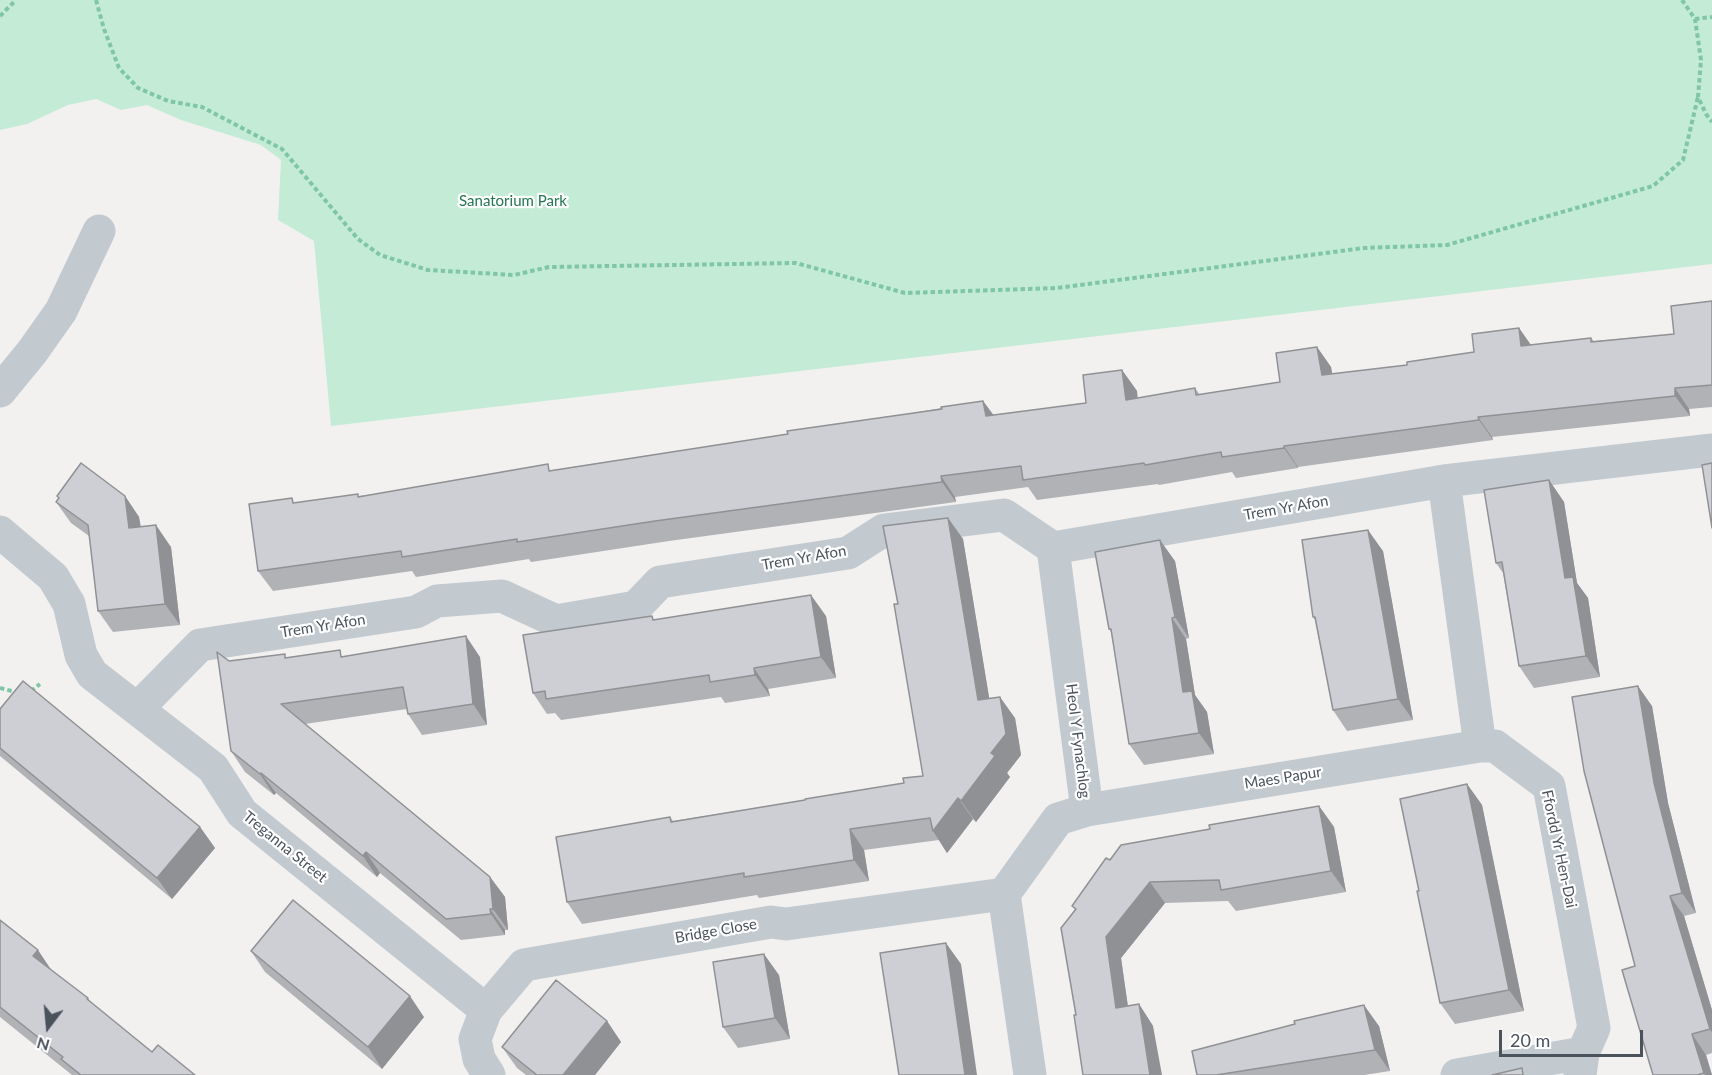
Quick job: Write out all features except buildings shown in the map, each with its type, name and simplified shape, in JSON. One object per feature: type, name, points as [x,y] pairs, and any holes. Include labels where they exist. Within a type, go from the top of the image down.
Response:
[{"type":"street","points":[[0,391],[32,352],[61,310],[99,231]]},
{"type":"street","name":"Trem Yr Afon","points":[[138,708],[200,645],[416,612],[437,601],[502,596],[556,621],[636,607],[660,582],[848,553],[884,530],[1004,515],[1053,548],[1444,481],[1712,450]]},
{"type":"street","points":[[1444,481],[1480,746]]},
{"type":"street","name":"Treganna Street","points":[[0,532],[53,577],[69,604],[81,655],[92,674],[213,768],[242,813],[486,1010]]},
{"type":"street","name":"Heol Y Fynachlog","points":[[1004,894],[1058,819],[1087,810],[1053,548]]},
{"type":"street","name":"Maes Papur","points":[[1087,810],[1480,746]]},
{"type":"street","name":"Ffordd Yr Hen-Dai","points":[[1480,746],[1495,746],[1549,786],[1594,1028],[1581,1064]]},
{"type":"street","points":[[1004,894],[1030,1075]]},
{"type":"street","name":"Bridge Close","points":[[486,1010],[524,965],[771,922],[786,924],[1004,894]]},
{"type":"street","points":[[486,1010],[475,1039],[479,1059],[489,1075]]},
{"type":"street","points":[[1457,1075],[1581,1064]]},
{"type":"path","points":[[0,16],[16,0]]},
{"type":"path","points":[[96,0],[119,68],[138,88],[168,101],[202,107],[282,149],[358,239],[380,255],[428,270],[514,275],[549,267],[796,263],[905,293],[1057,288],[1364,248],[1447,245],[1653,186],[1683,160],[1698,97],[1701,60],[1695,19],[1682,0]]},
{"type":"path","points":[[1695,19],[1712,17]]},
{"type":"path","points":[[1698,97],[1712,122]]},
{"type":"path","points":[[0,688],[25,695],[40,684]]},
{"type":"green space","name":"Sanatorium Park","points":[[0,0],[1712,0],[1712,264],[331,426],[314,241],[278,220],[281,160],[261,145],[181,120],[147,105],[121,110],[96,99],[68,105],[27,124],[0,130]]}]
